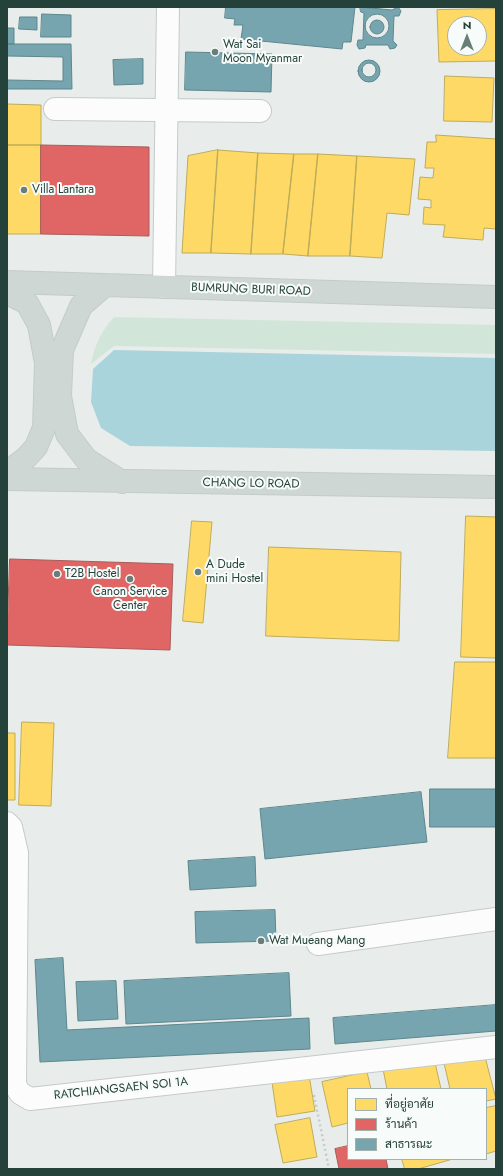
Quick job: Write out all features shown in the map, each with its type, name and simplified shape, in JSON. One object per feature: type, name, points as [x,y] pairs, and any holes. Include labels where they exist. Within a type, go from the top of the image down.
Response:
[{"type":"main road","name":"BUMRUNG BURI ROAD","points":[[7,282],[496,297]]},
{"type":"main road","points":[[105,284],[81,306],[62,350],[60,396],[67,434],[86,459],[122,482]]},
{"type":"main road","points":[[7,293],[27,303],[39,325],[46,363],[44,428],[36,447],[25,459],[7,472]]},
{"type":"main road","name":"CHANG LO ROAD","points":[[7,480],[496,487]]},
{"type":"street","points":[[164,287],[168,7]]},
{"type":"street","points":[[55,109],[260,111]]},
{"type":"street","name":"RATCHIANGSAEN SOI 1A","points":[[7,823],[11,827],[17,853],[14,1085],[20,1093],[30,1099],[496,1047]]},
{"type":"street","points":[[318,944],[496,919]]},
{"type":"path","points":[[309,1068],[329,1169]]},
{"type":"green space","points":[[114,317],[496,325],[496,354],[114,346],[91,364],[99,339]]},
{"type":"water","points":[[114,350],[496,358],[496,451],[130,446],[101,428],[91,402],[93,369]]},
{"type":"building: ที่อยู่อาศัย","points":[[496,9],[496,61],[439,62],[437,10]]},
{"type":"building: ที่อยู่อาศัย","points":[[445,76],[494,78],[492,122],[444,121]]},
{"type":"building: ที่อยู่อาศัย","points":[[7,104],[41,105],[41,145],[7,145]]},
{"type":"building: ที่อยู่อาศัย","points":[[436,135],[496,139],[496,229],[484,228],[483,240],[443,237],[445,225],[423,224],[424,207],[431,208],[431,200],[418,199],[420,177],[433,178],[434,168],[425,168],[427,142],[436,142]]},
{"type":"building: ที่อยู่อาศัย","name":"Villa Lantara","points":[[7,145],[41,145],[41,234],[7,234]]},
{"type":"building: ที่อยู่อาศัย","points":[[218,150],[258,153],[251,254],[211,253]]},
{"type":"building: ที่อยู่อาศัย","points":[[218,150],[211,253],[182,253],[188,156]]},
{"type":"building: ที่อยู่อาศัย","points":[[258,153],[294,154],[283,254],[251,254]]},
{"type":"building: ที่อยู่อาศัย","points":[[294,154],[318,154],[308,256],[283,254]]},
{"type":"building: ที่อยู่อาศัย","points":[[318,154],[357,156],[350,256],[308,256]]},
{"type":"building: ที่อยู่อาศัย","points":[[357,156],[415,159],[409,215],[387,213],[382,258],[350,256]]},
{"type":"building: ที่อยู่อาศัย","points":[[466,516],[496,517],[496,658],[461,657]]},
{"type":"building: ที่อยู่อาศัย","name":"A Dude mini Hostel","points":[[192,521],[212,522],[203,623],[183,621]]},
{"type":"building: ที่อยู่อาศัย","points":[[269,547],[401,552],[399,641],[266,636]]},
{"type":"building: ที่อยู่อาศัย","points":[[455,662],[496,662],[496,758],[448,758]]},
{"type":"building: ที่อยู่อาศัย","points":[[22,722],[54,723],[51,806],[19,805]]},
{"type":"building: ที่อยู่อาศัย","points":[[7,733],[15,733],[15,800],[7,800]]},
{"type":"building: ที่อยู่อาศัย","points":[[484,1053],[496,1099],[487,1101],[487,1088],[450,1088],[444,1063]]},
{"type":"building: ที่อยู่อาศัย","points":[[434,1058],[441,1088],[387,1088],[383,1069]]},
{"type":"building: ที่อยู่อาศัย","points":[[308,1069],[315,1111],[277,1117],[271,1075]]},
{"type":"building: ที่อยู่อาศัย","points":[[367,1072],[371,1088],[347,1088],[347,1123],[332,1127],[322,1082]]},
{"type":"building: ที่อยู่อาศัย","points":[[496,1106],[496,1151],[487,1154],[487,1108]]},
{"type":"building: ที่อยู่อาศัย","points":[[310,1118],[317,1157],[283,1163],[275,1125]]},
{"type":"building: ที่อยู่อาศัย","points":[[402,1160],[450,1160],[418,1169],[405,1169]]},
{"type":"building: ร้านค้า","points":[[41,145],[149,147],[149,236],[41,234]]},
{"type":"building: ร้านค้า","points":[[10,559],[173,564],[170,650],[7,645]]},
{"type":"building: ร้านค้า","points":[[347,1146],[347,1160],[386,1160],[388,1169],[339,1169],[335,1149]]},
{"type":"building: สาธารณะ","points":[[226,7],[355,7],[351,42],[343,42],[342,49],[241,39],[243,25],[234,25],[235,19],[225,18]]},
{"type":"building: สาธารณะ","points":[[360,7],[392,10],[398,7],[401,11],[399,16],[394,16],[393,41],[397,45],[395,48],[390,49],[388,45],[366,45],[365,48],[359,49],[357,45],[358,40],[363,40],[364,13],[361,12]]},
{"type":"building: สาธารณะ","points":[[42,14],[71,15],[71,37],[41,37]]},
{"type":"building: สาธารณะ","points":[[372,14],[382,14],[389,21],[389,31],[382,38],[372,38],[365,31],[365,21]]},
{"type":"building: สาธารณะ","points":[[20,17],[37,17],[37,30],[19,29]]},
{"type":"building: สาธารณะ","points":[[374,20],[380,20],[384,24],[384,30],[380,34],[374,34],[370,30],[370,24]]},
{"type":"building: สาธารณะ","points":[[7,28],[14,28],[14,44],[7,44]]},
{"type":"building: สาธารณะ","points":[[7,44],[71,44],[72,89],[7,89]]},
{"type":"building: สาธารณะ","points":[[186,52],[272,54],[271,92],[185,90]]},
{"type":"building: สาธารณะ","points":[[7,56],[63,57],[63,81],[7,80]]},
{"type":"building: สาธารณะ","points":[[143,59],[143,84],[114,85],[113,60]]},
{"type":"building: สาธารณะ","points":[[369,60],[377,63],[380,71],[377,79],[369,82],[361,79],[358,71],[361,63]]},
{"type":"building: สาธารณะ","points":[[369,63],[374,65],[376,70],[374,75],[369,77],[364,75],[362,70],[364,65]]},
{"type":"building: สาธารณะ","points":[[430,789],[496,789],[496,827],[430,827]]},
{"type":"building: สาธารณะ","points":[[421,792],[427,842],[265,859],[260,809]]},
{"type":"building: สาธารณะ","points":[[255,857],[256,886],[190,890],[188,861]]},
{"type":"building: สาธารณะ","points":[[275,910],[276,941],[196,943],[195,912]]},
{"type":"building: สาธารณะ","points":[[63,958],[67,1030],[309,1018],[310,1049],[40,1062],[35,960]]},
{"type":"building: สาธารณะ","points":[[289,973],[291,1016],[126,1024],[124,981]]},
{"type":"building: สาธารณะ","points":[[116,981],[118,1019],[78,1021],[76,982]]},
{"type":"building: สาธารณะ","points":[[496,1005],[496,1031],[335,1044],[333,1018]]},
{"type":"place","name":"Wat Sai Moon Myanmar","points":[[215,52]]},
{"type":"place","name":"Villa Lantara","points":[[24,190]]},
{"type":"place","name":"A Dude mini Hostel","points":[[198,572]]},
{"type":"place","name":"T2B Hostel","points":[[57,574]]},
{"type":"place","name":"Canon Service Center","points":[[130,579]]},
{"type":"place","name":"Wat Mueang Mang","points":[[261,941]]}]
